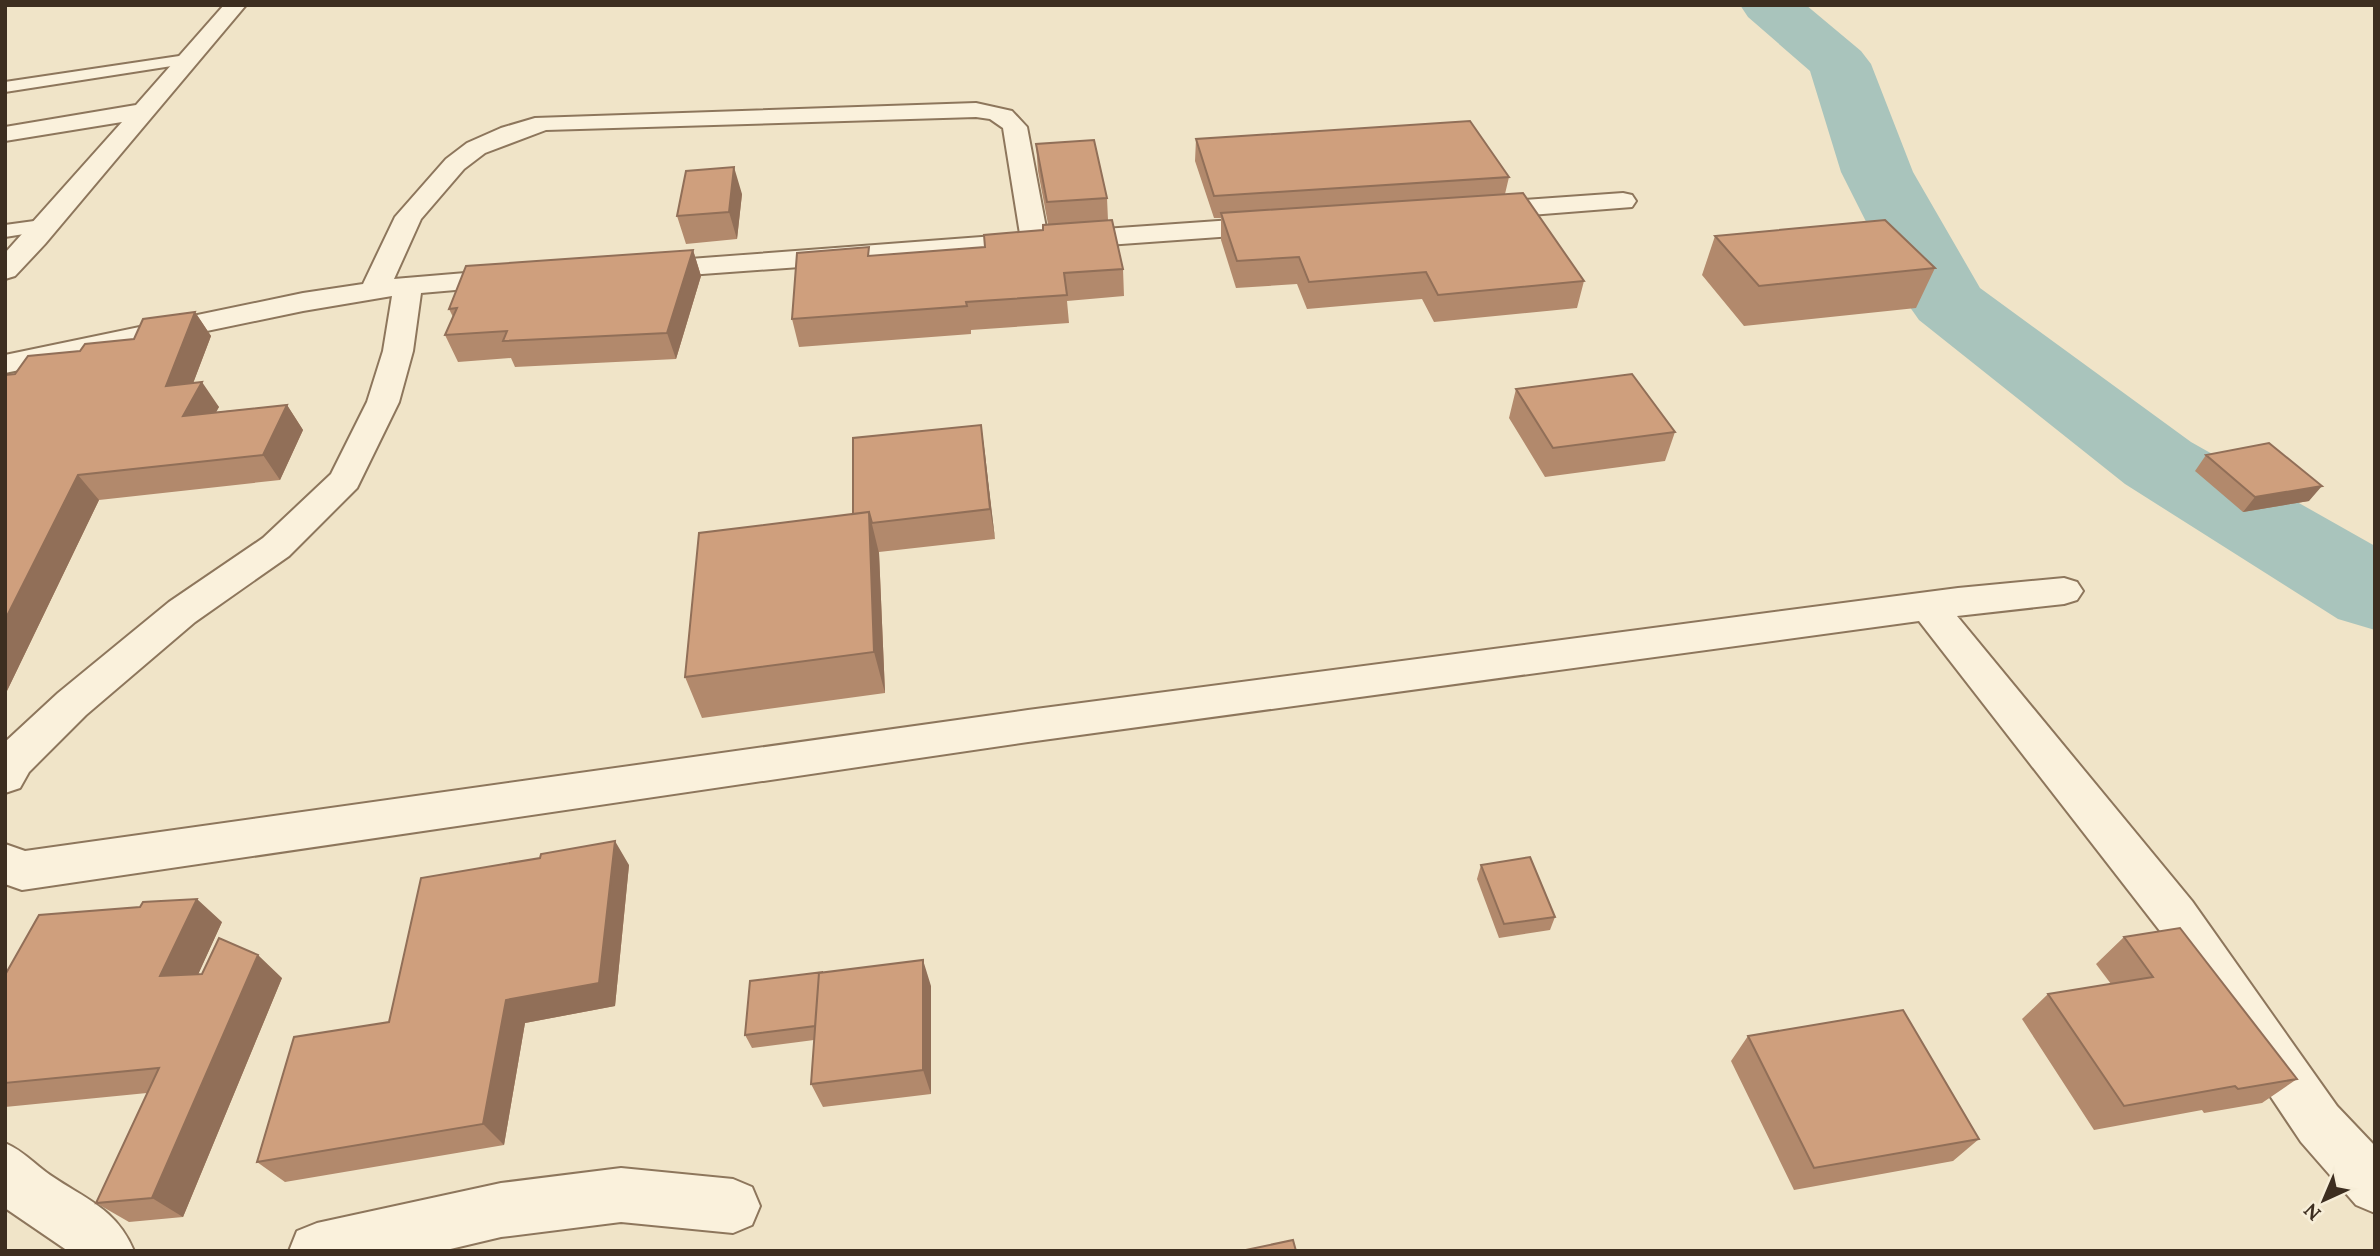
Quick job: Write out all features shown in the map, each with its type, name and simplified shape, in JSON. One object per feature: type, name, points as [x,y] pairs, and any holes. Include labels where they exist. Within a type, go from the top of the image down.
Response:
[{"type":"street","points":[[5,270],[49,225],[186,60],[236,5]]},
{"type":"street","points":[[5,776],[14,760],[72,704],[182,612],[276,547],[345,481],[383,402],[398,351],[391,288],[409,217],[455,164],[477,148],[544,123],[976,110],[997,113],[1010,120],[1015,127],[1035,243]]},
{"type":"street","points":[[5,134],[144,111]]},
{"type":"street","points":[[1451,213],[1623,201]]},
{"type":"street","points":[[617,271],[1301,223]]},
{"type":"street","points":[[5,364],[303,302],[391,288],[533,277]]},
{"type":"street","points":[[5,863],[22,871],[1028,726],[1928,606],[2064,591]]},
{"type":"street","points":[[1928,606],[2176,916],[2319,1124],[2375,1186]]},
{"type":"street","points":[[5,1170],[13,1182],[64,1212],[102,1243],[106,1251]]},
{"type":"street","points":[[317,1251],[501,1210],[621,1195],[733,1206]]},
{"type":"lane","points":[[5,87],[186,60]]},
{"type":"lane","points":[[5,231],[49,225]]},
{"type":"building","points":[[1470,121],[1509,177],[1214,196],[1196,139]]},
{"type":"building","points":[[1094,140],[1107,198],[1047,202],[1036,144]]},
{"type":"building","points":[[734,167],[729,212],[677,216],[686,171]]},
{"type":"building","points":[[1523,193],[1584,281],[1438,295],[1426,272],[1309,282],[1299,257],[1237,261],[1221,213]]},
{"type":"building","points":[[1112,220],[1123,269],[1064,273],[1067,295],[966,302],[967,306],[792,319],[797,253],[869,247],[868,256],[985,247],[984,235],[1043,230],[1043,225]]},
{"type":"building","points":[[1885,220],[1935,268],[1759,286],[1715,236]]},
{"type":"building","points":[[693,250],[667,333],[503,341],[507,331],[445,335],[457,308],[449,309],[466,266]]},
{"type":"building","points":[[195,312],[166,386],[202,382],[183,416],[287,405],[263,455],[78,475],[5,620],[5,375],[15,374],[28,356],[80,351],[85,344],[134,339],[143,319]]},
{"type":"building","points":[[1632,374],[1675,432],[1553,448],[1516,389]]},
{"type":"building","points":[[981,425],[990,509],[872,523],[869,512],[853,514],[853,438]]},
{"type":"building","points":[[2269,443],[2322,486],[2255,497],[2206,455]]},
{"type":"building","points":[[869,512],[874,652],[685,677],[699,533]]},
{"type":"building","points":[[615,841],[599,983],[506,1000],[483,1124],[257,1162],[294,1037],[389,1022],[421,878],[540,858],[541,854]]},
{"type":"building","points":[[1530,857],[1555,917],[1504,924],[1481,865]]},
{"type":"building","points":[[197,899],[160,976],[202,974],[219,938],[258,955],[152,1198],[96,1203],[159,1068],[5,1083],[5,975],[39,915],[140,907],[143,902]]},
{"type":"building","points":[[2180,928],[2297,1079],[2238,1089],[2235,1086],[2124,1106],[2048,994],[2153,977],[2124,937]]},
{"type":"building","points":[[923,960],[923,1070],[811,1084],[819,973]]},
{"type":"building","points":[[823,972],[819,973],[815,1026],[745,1035],[750,981]]},
{"type":"building","points":[[1903,1010],[1979,1139],[1814,1168],[1748,1036]]},
{"type":"building","points":[[1293,1240],[1296,1251],[1241,1251]]},
{"type":"waterway","points":[[1769,5],[1839,64],[1877,172],[1948,303],[2158,463],[2375,593]]}]
